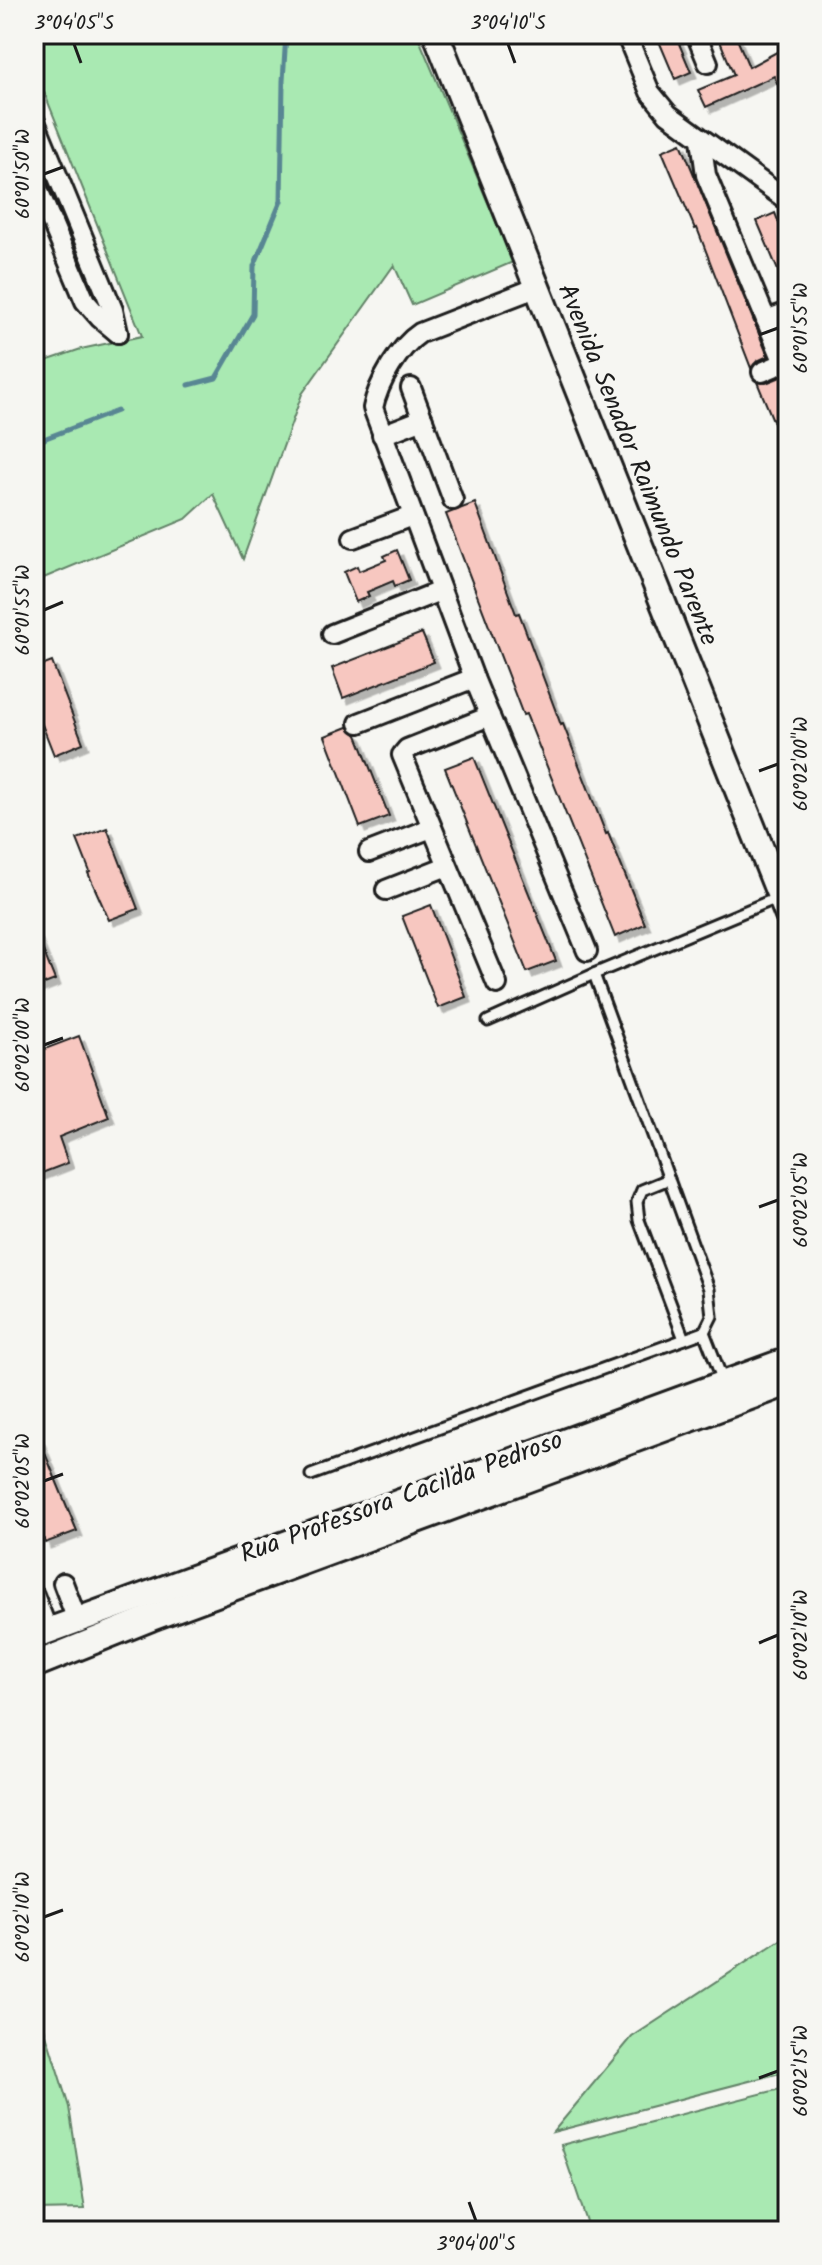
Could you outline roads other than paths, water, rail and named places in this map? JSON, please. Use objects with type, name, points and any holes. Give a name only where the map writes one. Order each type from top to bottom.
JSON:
[{"type":"street","name":"Avenida Senador Raimundo Parente","points":[[436,34],[784,906]]},
{"type":"street","points":[[626,34],[650,92],[668,114],[788,201]]},
{"type":"street","points":[[696,34],[708,63]]},
{"type":"street","points":[[34,119],[113,310],[118,333],[85,301],[34,180]]},
{"type":"street","points":[[701,139],[706,175],[786,362],[762,372]]},
{"type":"street","points":[[538,287],[420,333],[407,342],[374,399],[374,415],[474,678],[587,951]]},
{"type":"street","points":[[766,320],[788,312]]},
{"type":"street","points":[[411,388],[453,500]]},
{"type":"street","points":[[382,435],[423,419]]},
{"type":"street","points":[[353,538],[412,516]]},
{"type":"street","points":[[332,634],[440,591]]},
{"type":"street","points":[[359,723],[474,678]]},
{"type":"street","points":[[490,716],[403,753],[497,984]]},
{"type":"street","points":[[369,852],[431,828]]},
{"type":"street","points":[[386,890],[447,866]]},
{"type":"street","name":"Rua Professora Cacilda Pedroso","points":[[41,1633],[788,1360]]},
{"type":"street","name":"Rua Professora Cacilda Pedroso","points":[[34,1665],[151,1618],[788,1383]]},
{"type":"street","points":[[63,1583],[77,1620]]},
{"type":"street","points":[[34,1595],[41,1633]]},
{"type":"lane","points":[[488,1021],[594,974],[784,906]]},
{"type":"lane","points":[[311,1475],[704,1332],[712,1316],[709,1289],[594,974]]},
{"type":"lane","points":[[669,1179],[642,1190],[637,1202],[639,1220],[684,1339]]},
{"type":"lane","points":[[704,1332],[724,1385]]},
{"type":"waterway","points":[[189,385],[216,378],[253,314],[254,266],[281,201],[286,34]]},
{"type":"waterway","points":[[34,446],[46,438],[117,411]]}]
